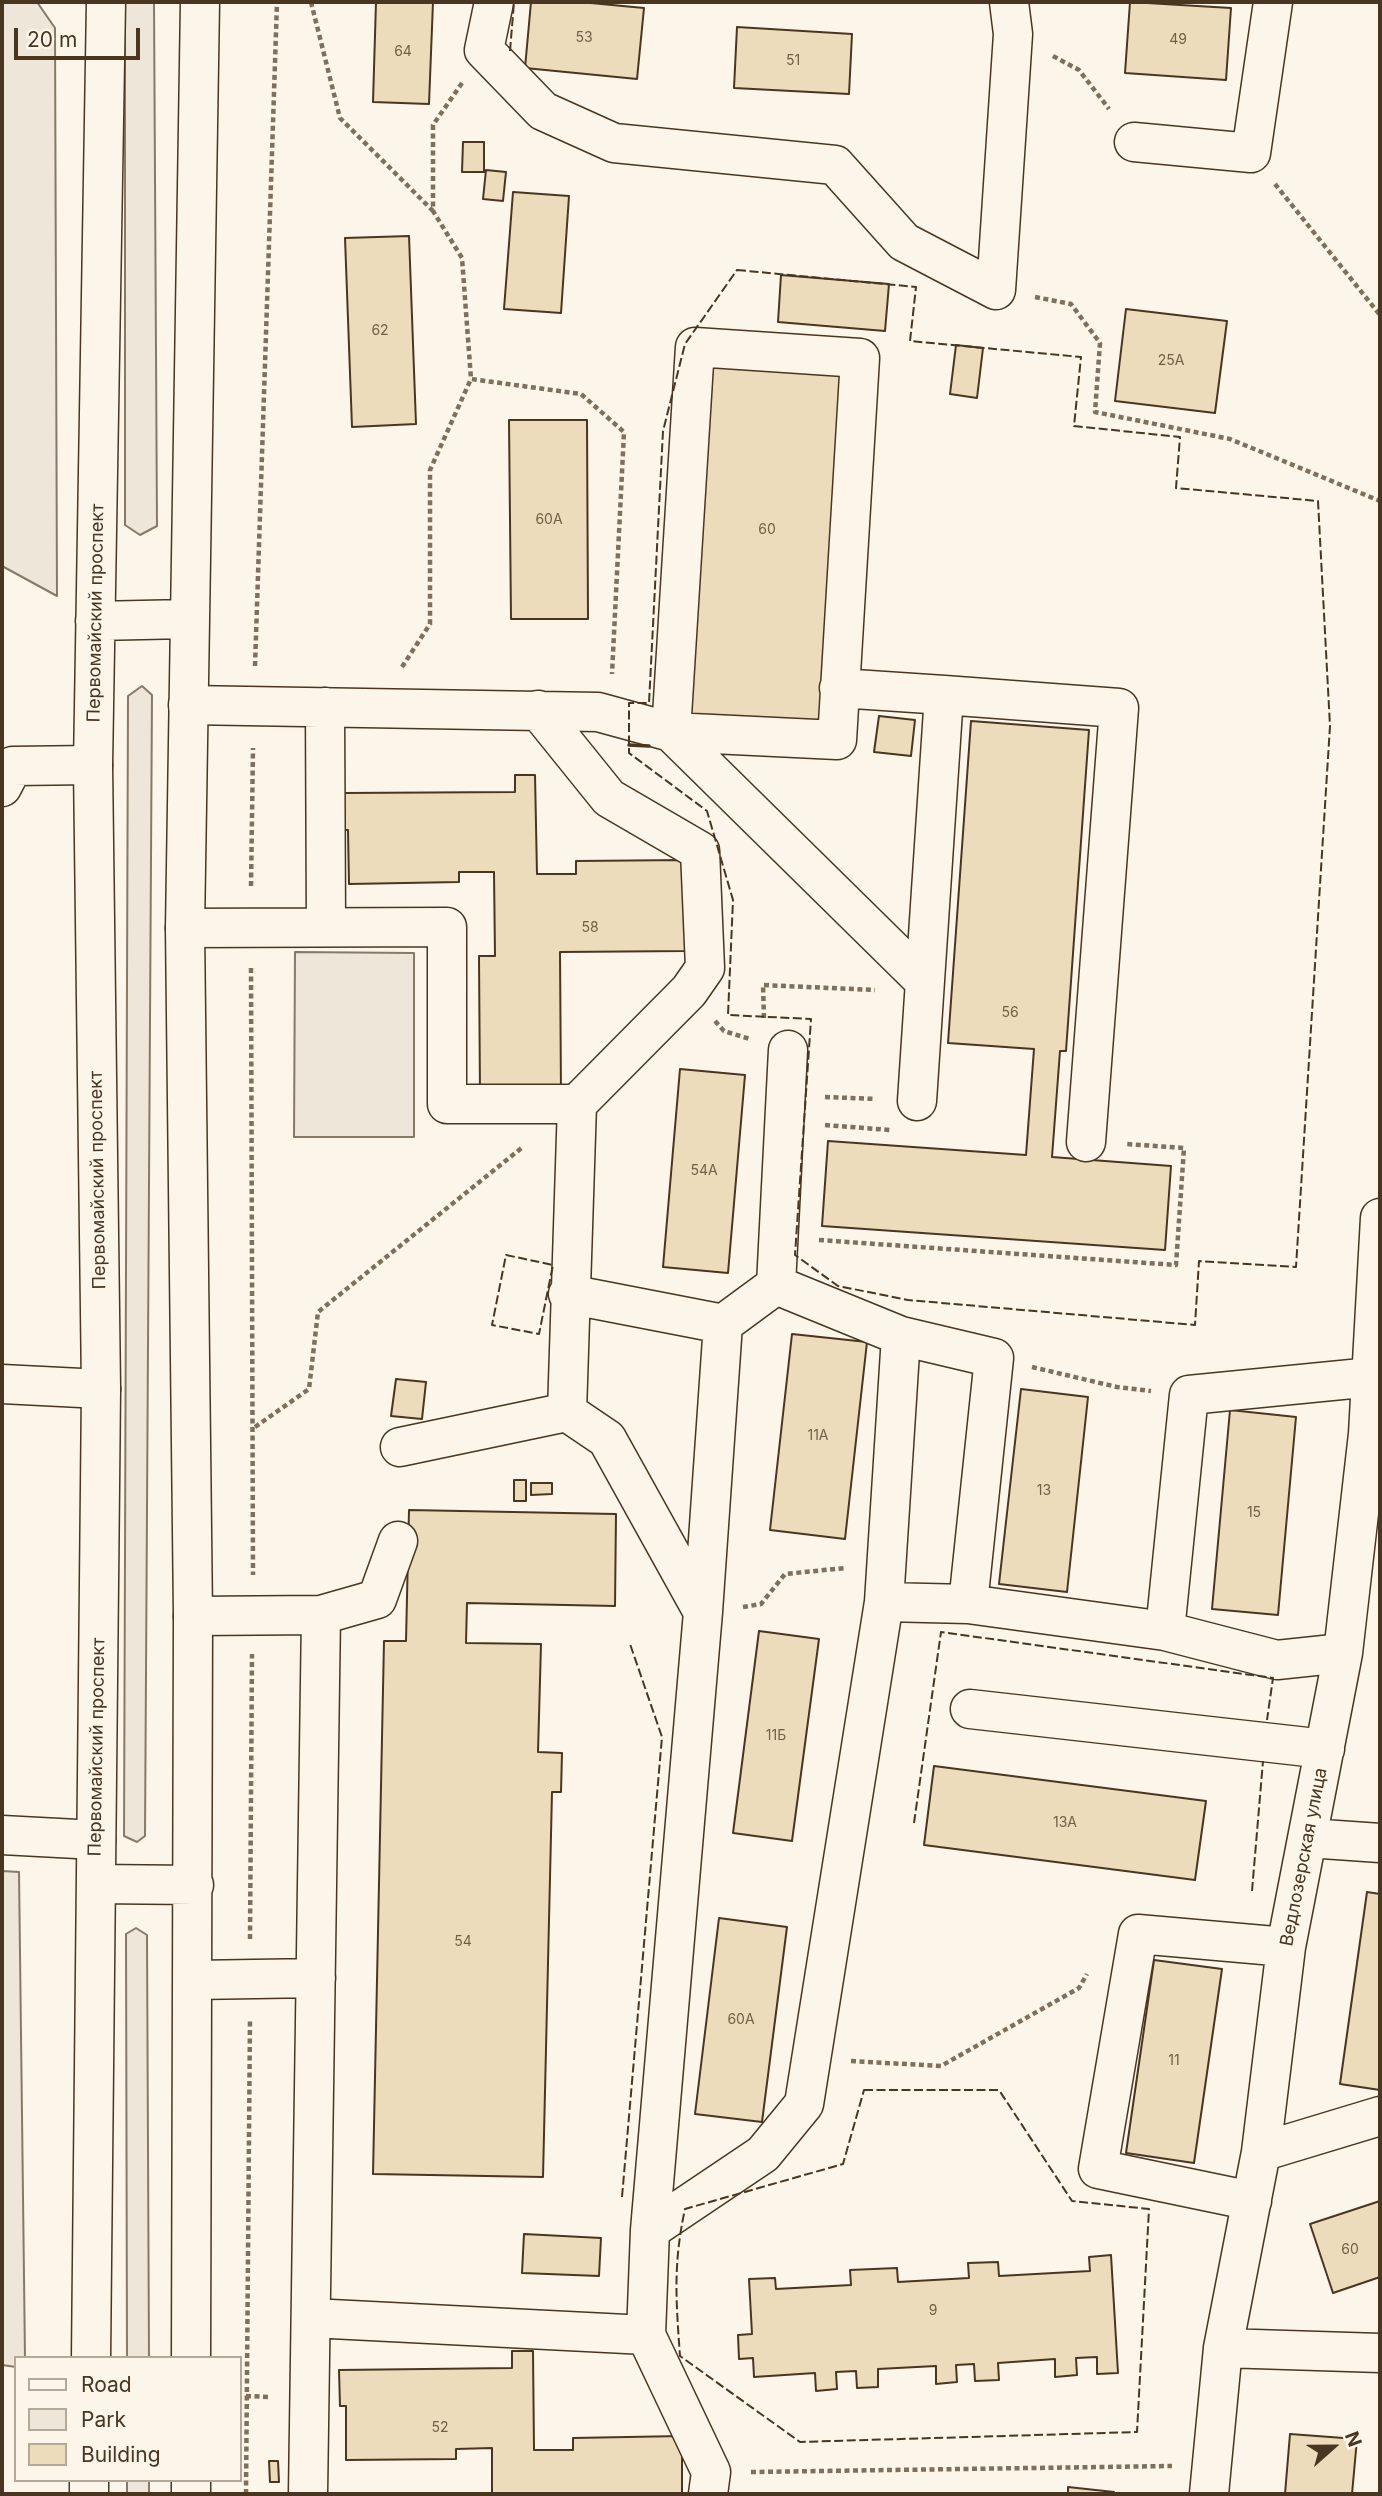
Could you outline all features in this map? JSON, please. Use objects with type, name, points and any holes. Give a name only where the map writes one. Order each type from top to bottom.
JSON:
[{"type":"main road","name":"Первомайский проспект","points":[[90,2356],[101,1389],[93,765],[106,2]]},
{"type":"main road","points":[[191,2356],[193,1616],[185,928],[200,2]]},
{"type":"main road","points":[[494,2],[484,50],[542,111],[614,143],[835,165],[904,242],[996,290],[1011,18]]},
{"type":"main road","points":[[1134,142],[1251,153],[1273,2]]},
{"type":"main road","points":[[188,705],[598,712],[671,732],[837,740],[860,358],[695,347],[671,732],[925,982]]},
{"type":"main road","points":[[95,621],[188,619]]},
{"type":"main road","points":[[839,688],[1119,708],[1086,1142]]},
{"type":"main road","points":[[916,1101],[944,695]]},
{"type":"main road","points":[[325,707],[326,927]]},
{"type":"main road","points":[[538,710],[610,798],[700,851],[705,968],[689,991],[577,1104],[568,1294],[567,1412]]},
{"type":"main road","points":[[2,787],[13,766],[93,765]]},
{"type":"main road","points":[[185,928],[447,927],[447,1104],[577,1104]]},
{"type":"main road","points":[[776,1285],[788,1050]]},
{"type":"main road","name":"Ведлозерская улица","points":[[1210,2480],[1223,2348],[1261,2152],[1286,1947],[1343,1653],[1374,1437],[1372,1377],[1380,1218]]},
{"type":"main road","points":[[568,1294],[723,1324],[776,1285]]},
{"type":"main road","points":[[776,1285],[901,1336],[994,1358],[968,1604]]},
{"type":"main road","points":[[710,2483],[646,2335],[650,2230],[704,1612],[723,1324]]},
{"type":"main road","points":[[650,2230],[764,2154],[804,2104],[884,1602],[901,1336]]},
{"type":"main road","points":[[1165,1630],[1189,1395],[1372,1377]]},
{"type":"main road","points":[[2,1384],[101,1389]]},
{"type":"main road","points":[[400,1447],[567,1412],[607,1439],[704,1612]]},
{"type":"main road","points":[[193,1616],[321,1615],[377,1599],[398,1541]]},
{"type":"main road","points":[[884,1602],[968,1604],[1165,1630],[1277,1660],[1343,1653]]},
{"type":"main road","points":[[308,2494],[321,1615]]},
{"type":"main road","points":[[970,1709],[1325,1749]]},
{"type":"main road","points":[[2,1835],[96,1840]]},
{"type":"main road","points":[[1308,1838],[1380,1843]]},
{"type":"main road","points":[[96,1884],[194,1885]]},
{"type":"main road","points":[[1252,2201],[1098,2169],[1138,1934],[1286,1947]]},
{"type":"main road","points":[[194,1980],[316,1978]]},
{"type":"main road","points":[[1261,2152],[1380,2116]]},
{"type":"main road","points":[[311,2318],[646,2335]]},
{"type":"main road","points":[[1223,2348],[1380,2353]]},
{"type":"path","points":[[246,2494],[255,1427],[250,927],[254,706],[277,2]]},
{"type":"path","points":[[311,2],[340,118],[433,211],[463,258],[471,379],[430,470],[430,624],[375,708]]},
{"type":"path","points":[[1011,18],[1079,70],[1134,142]]},
{"type":"path","points":[[433,211],[433,125],[484,50]]},
{"type":"path","points":[[1251,153],[1380,315]]},
{"type":"path","points":[[996,290],[1070,304],[1100,343],[1095,412],[1230,439],[1380,501]]},
{"type":"path","points":[[471,379],[580,394],[624,432],[615,668],[610,680]]},
{"type":"path","points":[[763,1017],[763,985],[871,991]]},
{"type":"path","points":[[689,991],[724,1031],[788,1050]]},
{"type":"path","points":[[819,1097],[866,1099]]},
{"type":"path","points":[[818,1125],[914,1132],[916,1101]]},
{"type":"path","points":[[255,1427],[309,1389],[318,1312],[577,1104]]},
{"type":"path","points":[[810,1240],[1176,1265],[1184,1148],[1086,1142]]},
{"type":"path","points":[[994,1358],[1117,1387],[1189,1395]]},
{"type":"path","points":[[704,1612],[761,1604],[785,1574],[850,1568],[884,1602]]},
{"type":"path","points":[[812,2059],[941,2066],[1079,1988],[1091,1967]]},
{"type":"path","points":[[710,2483],[1210,2480]]},
{"type":"green space","points":[[2,2],[37,2],[55,28],[57,596],[2,566]]},
{"type":"green space","points":[[125,2],[154,2],[157,526],[140,535],[125,525]]},
{"type":"green space","points":[[142,686],[152,695],[145,1836],[137,1842],[124,1836],[128,696]]},
{"type":"green space","points":[[295,952],[414,953],[414,1137],[294,1137]]},
{"type":"green space","points":[[2,1871],[19,1872],[25,2356],[14,2356],[14,2367],[2,2365]]},
{"type":"green space","points":[[136,1928],[147,1935],[149,2356],[127,2356],[126,1934]]},
{"type":"green space","points":[[127,2482],[149,2482],[149,2494],[127,2494]]},
{"type":"building","points":[[376,2],[433,2],[429,104],[373,102]]},
{"type":"building","points":[[531,2],[580,2],[644,8],[637,79],[525,68]]},
{"type":"building","points":[[1130,2],[1231,8],[1226,80],[1125,73]]},
{"type":"building","points":[[737,27],[852,34],[849,94],[734,88]]},
{"type":"building","points":[[463,142],[484,142],[484,172],[462,172]]},
{"type":"building","points":[[486,170],[506,172],[503,201],[483,199]]},
{"type":"building","points":[[513,192],[569,196],[561,313],[504,309]]},
{"type":"building","points":[[409,236],[416,424],[352,427],[345,238]]},
{"type":"building","points":[[781,275],[889,284],[885,331],[778,322]]},
{"type":"building","points":[[1126,309],[1227,321],[1215,413],[1115,401]]},
{"type":"building","points":[[956,345],[983,348],[977,398],[950,394]]},
{"type":"building","points":[[713,362],[843,370],[820,727],[690,719]]},
{"type":"building","points":[[509,420],[587,420],[588,619],[511,619]]},
{"type":"building","points":[[879,716],[915,720],[911,756],[874,752]]},
{"type":"building","points":[[971,721],[1089,730],[1066,1051],[1060,1051],[1052,1157],[1171,1166],[1165,1250],[822,1226],[828,1141],[1026,1155],[1034,1049],[948,1043]]},
{"type":"building","points":[[515,775],[535,775],[537,874],[576,874],[576,861],[685,860],[686,951],[560,952],[561,1094],[480,1095],[479,956],[495,956],[494,872],[459,872],[459,882],[349,884],[348,830],[342,830],[343,793],[515,792]]},
{"type":"building","points":[[680,1069],[745,1075],[728,1273],[663,1267]]},
{"type":"building","points":[[792,1334],[867,1342],[845,1539],[770,1530]]},
{"type":"building","points":[[396,1379],[426,1382],[422,1419],[391,1416]]},
{"type":"building","points":[[1021,1389],[1088,1397],[1067,1592],[999,1584]]},
{"type":"building","points":[[1230,1410],[1296,1417],[1278,1615],[1212,1609]]},
{"type":"building","points":[[514,1480],[526,1480],[526,1501],[514,1501]]},
{"type":"building","points":[[531,1483],[552,1483],[552,1494],[531,1495]]},
{"type":"building","points":[[409,1510],[616,1514],[615,1606],[467,1603],[466,1643],[541,1644],[538,1752],[562,1753],[561,1792],[552,1792],[543,2177],[373,2174],[384,1641],[406,1641]]},
{"type":"building","points":[[759,1631],[819,1639],[792,1841],[733,1833]]},
{"type":"building","points":[[934,1766],[1206,1801],[1195,1880],[924,1845]]},
{"type":"building","points":[[1367,1892],[1380,1894],[1380,2090],[1340,2084]]},
{"type":"building","points":[[719,1918],[787,1927],[762,2122],[695,2114]]},
{"type":"building","points":[[1154,1960],[1222,1969],[1194,2163],[1126,2153]]},
{"type":"building","points":[[1380,2201],[1380,2277],[1333,2293],[1310,2224]]},
{"type":"building","points":[[524,2234],[601,2238],[599,2276],[522,2273]]},
{"type":"building","points":[[1111,2255],[1118,2373],[1097,2374],[1097,2357],[1076,2358],[1077,2375],[1055,2377],[1055,2359],[998,2363],[999,2380],[975,2381],[974,2364],[956,2365],[957,2382],[936,2384],[936,2366],[878,2369],[878,2387],[857,2388],[856,2371],[836,2372],[837,2389],[816,2391],[815,2373],[754,2377],[753,2358],[739,2359],[738,2335],[752,2334],[749,2279],[775,2278],[776,2289],[851,2285],[850,2270],[897,2268],[898,2282],[969,2278],[968,2263],[998,2262],[999,2276],[1090,2271],[1089,2257]]},
{"type":"building","points":[[512,2351],[533,2351],[534,2450],[573,2450],[573,2438],[682,2436],[682,2494],[492,2494],[492,2448],[456,2449],[456,2459],[346,2460],[346,2406],[340,2406],[339,2370],[512,2368]]},
{"type":"building","points":[[1290,2434],[1357,2439],[1352,2494],[1285,2494]]},
{"type":"building","points":[[269,2461],[278,2461],[279,2482],[270,2482]]},
{"type":"building","points":[[1068,2487],[1114,2492],[1114,2494],[1068,2494]]},
{"type":"fence","points":[[510,51],[514,2]]},
{"type":"fence","points":[[737,270],[916,287],[910,341],[1081,357],[1074,426],[1180,437],[1176,488],[1318,501],[1330,726],[1296,1267],[1199,1261],[1195,1325],[908,1300],[838,1286],[795,1255],[811,1019],[728,1015],[733,900],[707,811],[629,753],[629,703],[649,703],[663,431],[685,344],[737,270]]},
{"type":"fence","points":[[506,1255],[553,1265],[539,1334],[492,1325],[506,1255]]},
{"type":"fence","points":[[914,1823],[941,1632],[1273,1678],[1267,1720]]},
{"type":"fence","points":[[622,2197],[662,1737],[630,1644]]},
{"type":"fence","points":[[1252,1891],[1263,1761]]},
{"type":"fence","points":[[864,2090],[999,2090],[1072,2201],[1149,2209],[1137,2432],[800,2442],[680,2356],[677,2282],[685,2209],[843,2164],[864,2090]]},
{"type":"wall","points":[[629,745],[649,746]]}]
